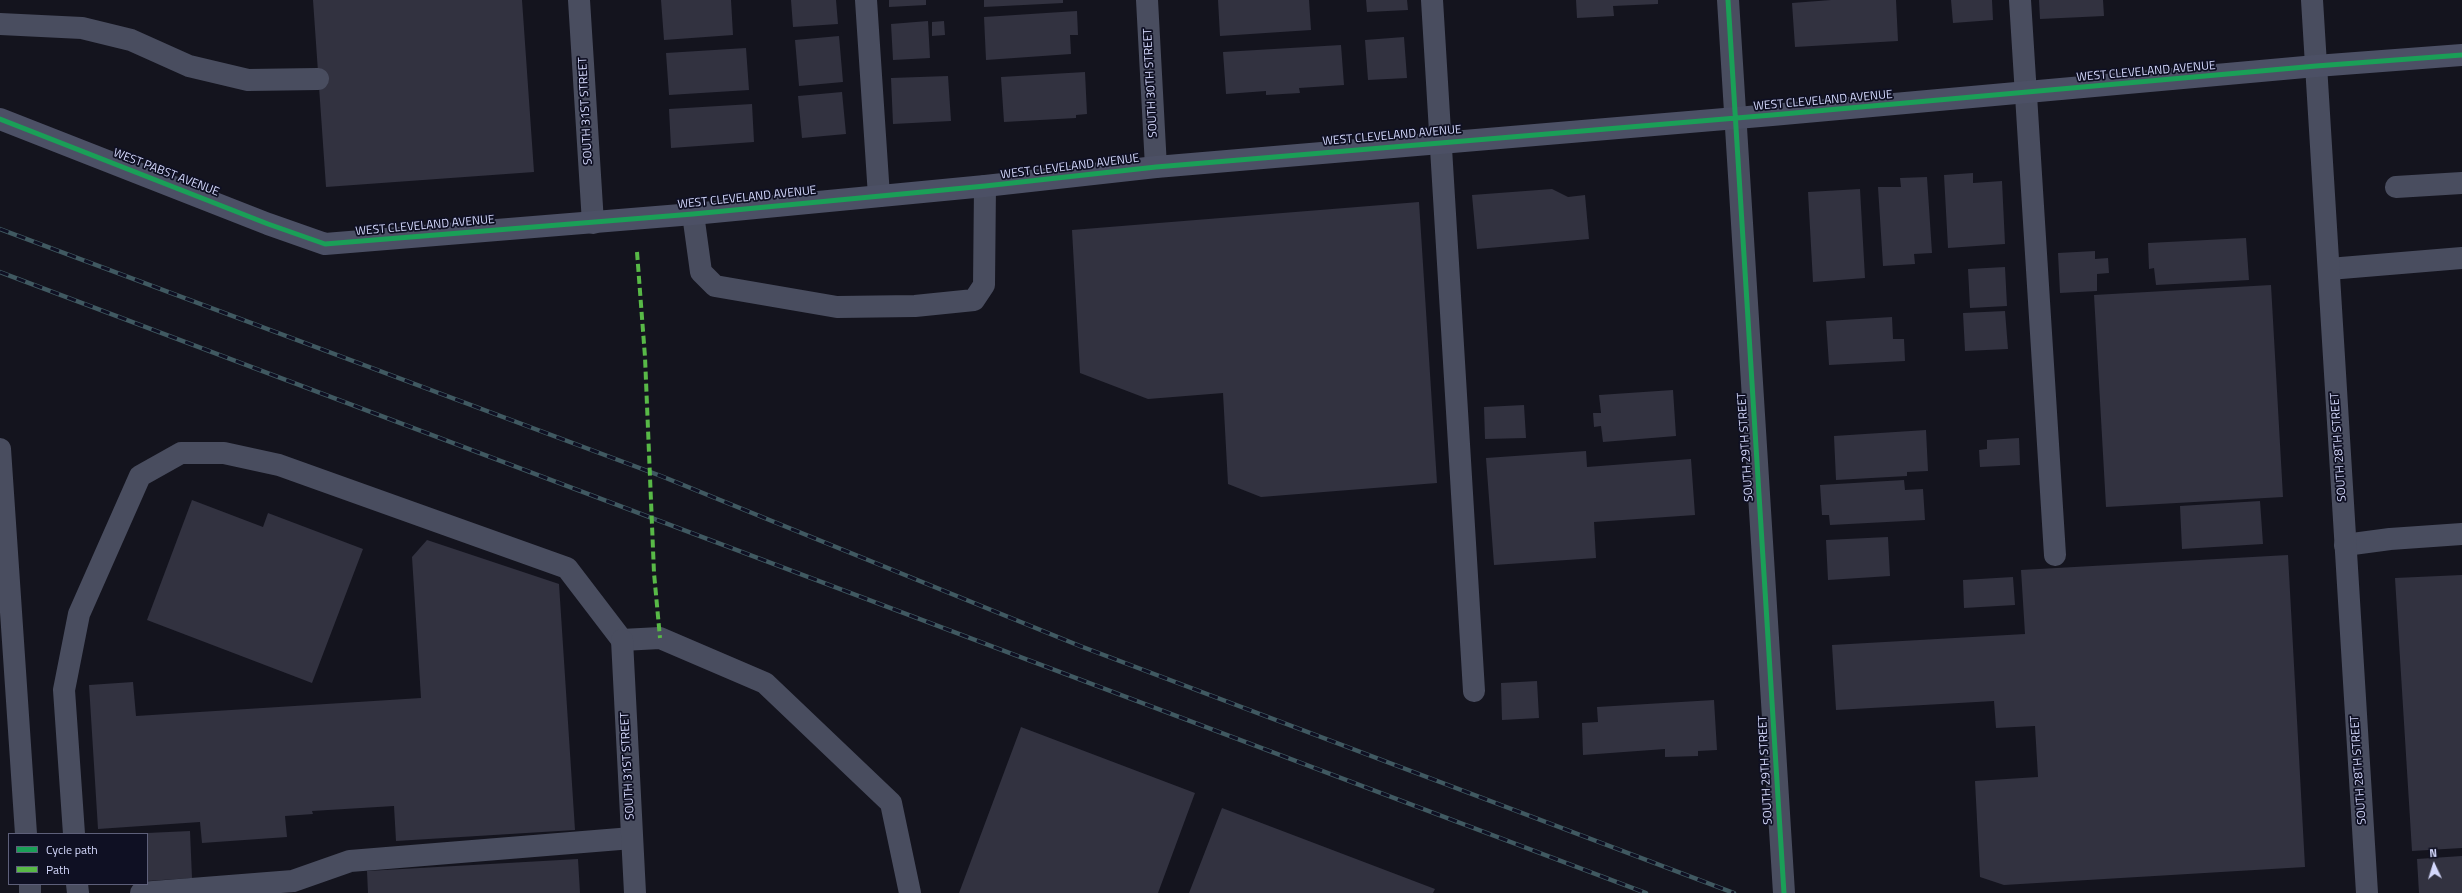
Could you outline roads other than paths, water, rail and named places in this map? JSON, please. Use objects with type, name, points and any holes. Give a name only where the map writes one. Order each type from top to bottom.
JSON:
[{"type":"street","name":"SOUTH 31ST STREET","points":[[579,0],[593,223]]},
{"type":"street","points":[[866,0],[878,196]]},
{"type":"street","name":"SOUTH 30TH STREET","points":[[1147,0],[1156,167]]},
{"type":"street","points":[[1432,0],[1474,691]]},
{"type":"street","name":"SOUTH 29TH STREET","points":[[1728,0],[1784,893]]},
{"type":"street","points":[[2020,0],[2054,555]]},
{"type":"street","name":"SOUTH 28TH STREET","points":[[2312,0],[2367,893]]},
{"type":"street","points":[[0,24],[67,27],[110,35],[130,40],[190,66],[248,80],[318,79]]},
{"type":"street","name":"WEST CLEVELAND AVENUE","points":[[325,244],[693,214],[984,186],[1156,167],[2026,93],[2316,66],[2462,55]]},
{"type":"street","name":"WEST PABST AVENUE","points":[[0,119],[268,224],[325,244]]},
{"type":"street","points":[[2396,187],[2462,183]]},
{"type":"street","points":[[693,214],[701,272],[715,286],[845,307],[915,306],[974,300],[984,285],[984,186]]},
{"type":"street","points":[[2328,269],[2462,258]]},
{"type":"street","points":[[0,449],[26,833]]},
{"type":"street","points":[[74,833],[64,690],[79,614],[140,476],[181,453],[224,453],[279,465],[567,568],[622,640],[660,638],[765,682],[891,803],[910,893]]},
{"type":"street","points":[[2346,545],[2390,539],[2462,534]]},
{"type":"street","name":"SOUTH 31ST STREET","points":[[622,640],[635,893]]},
{"type":"street","points":[[141,893],[293,881],[350,861],[632,838]]},
{"type":"railway","points":[[0,229],[661,476],[1080,646],[1734,893]]},
{"type":"railway","points":[[0,272],[1646,893]]}]
